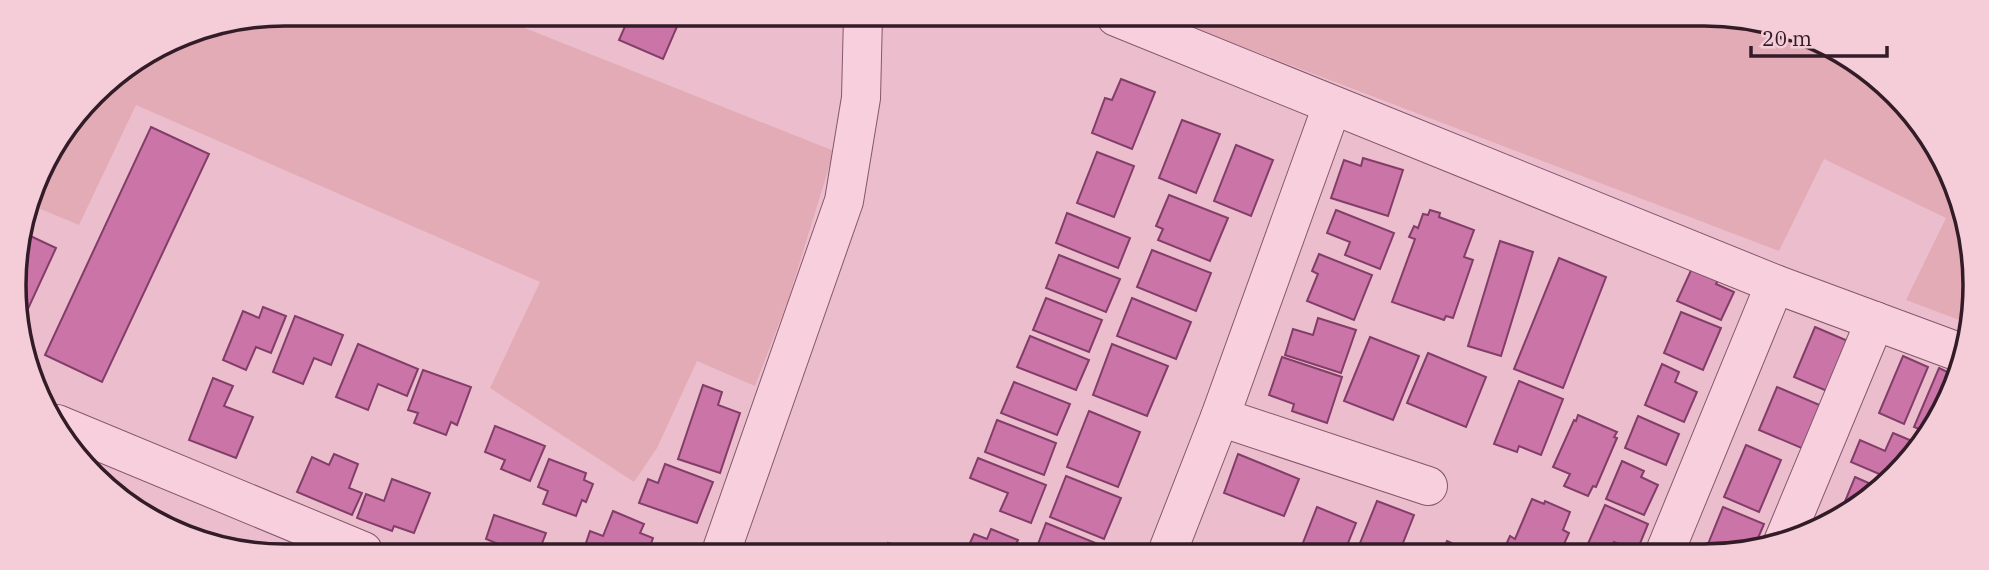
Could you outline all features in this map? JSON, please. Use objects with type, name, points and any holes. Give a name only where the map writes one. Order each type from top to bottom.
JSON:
[{"type":"street","points":[[724,544],[844,201],[861,98],[863,26]]},
{"type":"street","points":[[1138,26],[1775,284],[1954,350]]},
{"type":"street","points":[[1171,544],[1220,417],[1332,106]]},
{"type":"street","points":[[1668,544],[1775,284]]},
{"type":"street","points":[[1788,530],[1875,321]]},
{"type":"street","points":[[1220,417],[1428,486]]},
{"type":"street","points":[[70,430],[346,544]]},
{"type":"shaded area","points":[[520,26],[834,151],[789,297],[755,386],[697,361],[657,448],[634,482],[490,388],[540,282],[136,105],[79,225],[38,208],[61,156],[90,114],[114,90],[156,61],[202,40],[251,28]]},
{"type":"shaded area","points":[[1704,26],[1754,31],[1803,46],[1848,70],[1875,90],[1899,114],[1928,156],[1943,186],[1958,235],[1963,285],[1961,321],[1906,300],[1946,218],[1824,159],[1779,251],[1193,28]]},
{"type":"building","points":[[625,26],[677,26],[663,59],[619,40]]},
{"type":"building","points":[[1121,79],[1155,92],[1132,149],[1092,133],[1105,98],[1112,100]]},
{"type":"building","points":[[1182,120],[1220,134],[1196,193],[1159,178]]},
{"type":"building","points":[[151,127],[209,154],[102,382],[45,355]]},
{"type":"building","points":[[1236,145],[1273,160],[1251,216],[1214,201]]},
{"type":"building","points":[[1097,152],[1134,166],[1114,217],[1077,203]]},
{"type":"building","points":[[1363,158],[1403,170],[1388,216],[1331,198],[1344,160],[1361,166]]},
{"type":"building","points":[[1169,195],[1228,218],[1210,261],[1158,240],[1163,229],[1156,226]]},
{"type":"building","points":[[1336,210],[1394,233],[1380,269],[1345,255],[1350,242],[1327,233]]},
{"type":"building","points":[[1430,210],[1440,213],[1439,217],[1474,230],[1464,257],[1473,260],[1453,318],[1446,316],[1444,320],[1392,302],[1415,239],[1409,237],[1414,226],[1418,228],[1423,214],[1428,215]]},
{"type":"building","points":[[1067,213],[1130,238],[1118,268],[1056,243]]},
{"type":"building","points":[[31,236],[56,248],[27,310],[26,285]]},
{"type":"building","points":[[1500,241],[1533,252],[1501,356],[1468,346]]},
{"type":"building","points":[[1152,250],[1211,273],[1196,311],[1137,287]]},
{"type":"building","points":[[1319,254],[1372,275],[1354,320],[1307,301],[1318,274],[1312,271]]},
{"type":"building","points":[[1059,255],[1120,279],[1106,312],[1046,288]]},
{"type":"building","points":[[1559,258],[1606,277],[1563,388],[1514,369]]},
{"type":"building","points":[[1693,266],[1719,278],[1716,284],[1734,292],[1721,320],[1677,301]]},
{"type":"building","points":[[1046,298],[1102,320],[1089,352],[1033,330]]},
{"type":"building","points":[[1132,298],[1191,322],[1176,359],[1117,336]]},
{"type":"building","points":[[263,307],[286,316],[271,353],[256,347],[246,370],[223,360],[243,311],[259,318]]},
{"type":"building","points":[[1681,312],[1721,328],[1703,370],[1664,353]]},
{"type":"building","points":[[295,316],[343,335],[331,365],[314,358],[303,384],[273,372]]},
{"type":"building","points":[[1318,318],[1356,330],[1341,373],[1285,355],[1293,329],[1313,335]]},
{"type":"building","points":[[1815,327],[1855,344],[1834,394],[1794,377]]},
{"type":"building","points":[[1030,336],[1089,360],[1076,390],[1017,367]]},
{"type":"building","points":[[1370,337],[1419,356],[1393,420],[1344,401]]},
{"type":"building","points":[[358,344],[418,369],[407,396],[378,384],[368,410],[336,397]]},
{"type":"building","points":[[1112,344],[1168,366],[1147,416],[1093,395]]},
{"type":"building","points":[[1428,353],[1486,377],[1466,427],[1407,403]]},
{"type":"building","points":[[1903,356],[1928,367],[1904,424],[1879,413]]},
{"type":"building","points":[[1282,357],[1342,377],[1327,423],[1292,411],[1294,404],[1269,395]]},
{"type":"building","points":[[1662,364],[1679,372],[1675,382],[1697,392],[1684,422],[1645,405]]},
{"type":"building","points":[[1939,368],[1948,372],[1919,429],[1914,427]]},
{"type":"building","points":[[423,370],[471,387],[457,425],[451,422],[446,435],[414,423],[418,413],[408,410]]},
{"type":"building","points":[[213,378],[233,386],[224,406],[253,417],[236,458],[189,440]]},
{"type":"building","points":[[1519,381],[1563,399],[1541,455],[1519,446],[1517,452],[1494,444]]},
{"type":"building","points":[[1014,382],[1070,404],[1057,435],[1001,413]]},
{"type":"building","points":[[703,385],[722,392],[718,405],[740,413],[720,473],[678,459]]},
{"type":"building","points":[[1777,387],[1829,409],[1811,452],[1759,430]]},
{"type":"building","points":[[1089,411],[1140,432],[1118,487],[1067,467]]},
{"type":"building","points":[[1578,415],[1617,432],[1614,437],[1617,438],[1596,487],[1593,486],[1588,496],[1564,486],[1570,474],[1553,467]]},
{"type":"building","points":[[1638,416],[1679,434],[1666,465],[1625,448]]},
{"type":"building","points":[[997,420],[1056,443],[1044,475],[985,452]]},
{"type":"building","points":[[495,426],[545,446],[530,481],[501,469],[505,460],[485,452]]},
{"type":"building","points":[[1893,433],[1911,441],[1880,475],[1851,462],[1860,440],[1885,451]]},
{"type":"building","points":[[1746,445],[1781,460],[1759,512],[1724,497]]},
{"type":"building","points":[[334,454],[358,464],[349,488],[362,493],[352,515],[297,492],[312,457],[329,465]]},
{"type":"building","points":[[1238,454],[1299,479],[1284,516],[1224,493]]},
{"type":"building","points":[[978,458],[1046,485],[1031,523],[1000,511],[1008,493],[970,478]]},
{"type":"building","points":[[549,459],[586,473],[584,480],[593,484],[586,502],[582,500],[576,516],[543,504],[548,491],[538,487]]},
{"type":"building","points":[[1622,461],[1644,471],[1641,477],[1658,485],[1644,515],[1606,499]]},
{"type":"building","points":[[665,464],[713,482],[697,523],[639,503],[648,479],[658,483]]},
{"type":"building","points":[[1066,476],[1121,498],[1104,539],[1050,517]]},
{"type":"building","points":[[1855,477],[1870,484],[1862,490],[1845,502]]},
{"type":"building","points":[[392,479],[430,493],[414,533],[394,526],[392,531],[357,518],[366,494],[384,501]]},
{"type":"building","points":[[1532,499],[1544,504],[1545,501],[1570,512],[1563,530],[1569,533],[1564,544],[1506,544],[1510,536],[1515,539]]},
{"type":"building","points":[[1377,501],[1414,515],[1403,544],[1360,544]]},
{"type":"building","points":[[1605,505],[1648,524],[1640,544],[1588,544]]},
{"type":"building","points":[[1317,507],[1356,523],[1348,544],[1303,544]]},
{"type":"building","points":[[1723,507],[1764,524],[1758,538],[1708,544]]},
{"type":"building","points":[[613,511],[644,524],[640,533],[653,538],[651,544],[586,544],[590,531],[603,536]]},
{"type":"building","points":[[494,515],[546,533],[542,544],[496,544],[486,539]]},
{"type":"building","points":[[1046,523],[1098,544],[1038,544]]},
{"type":"building","points":[[991,529],[1018,540],[1016,544],[970,544],[974,534],[987,539]]}]
